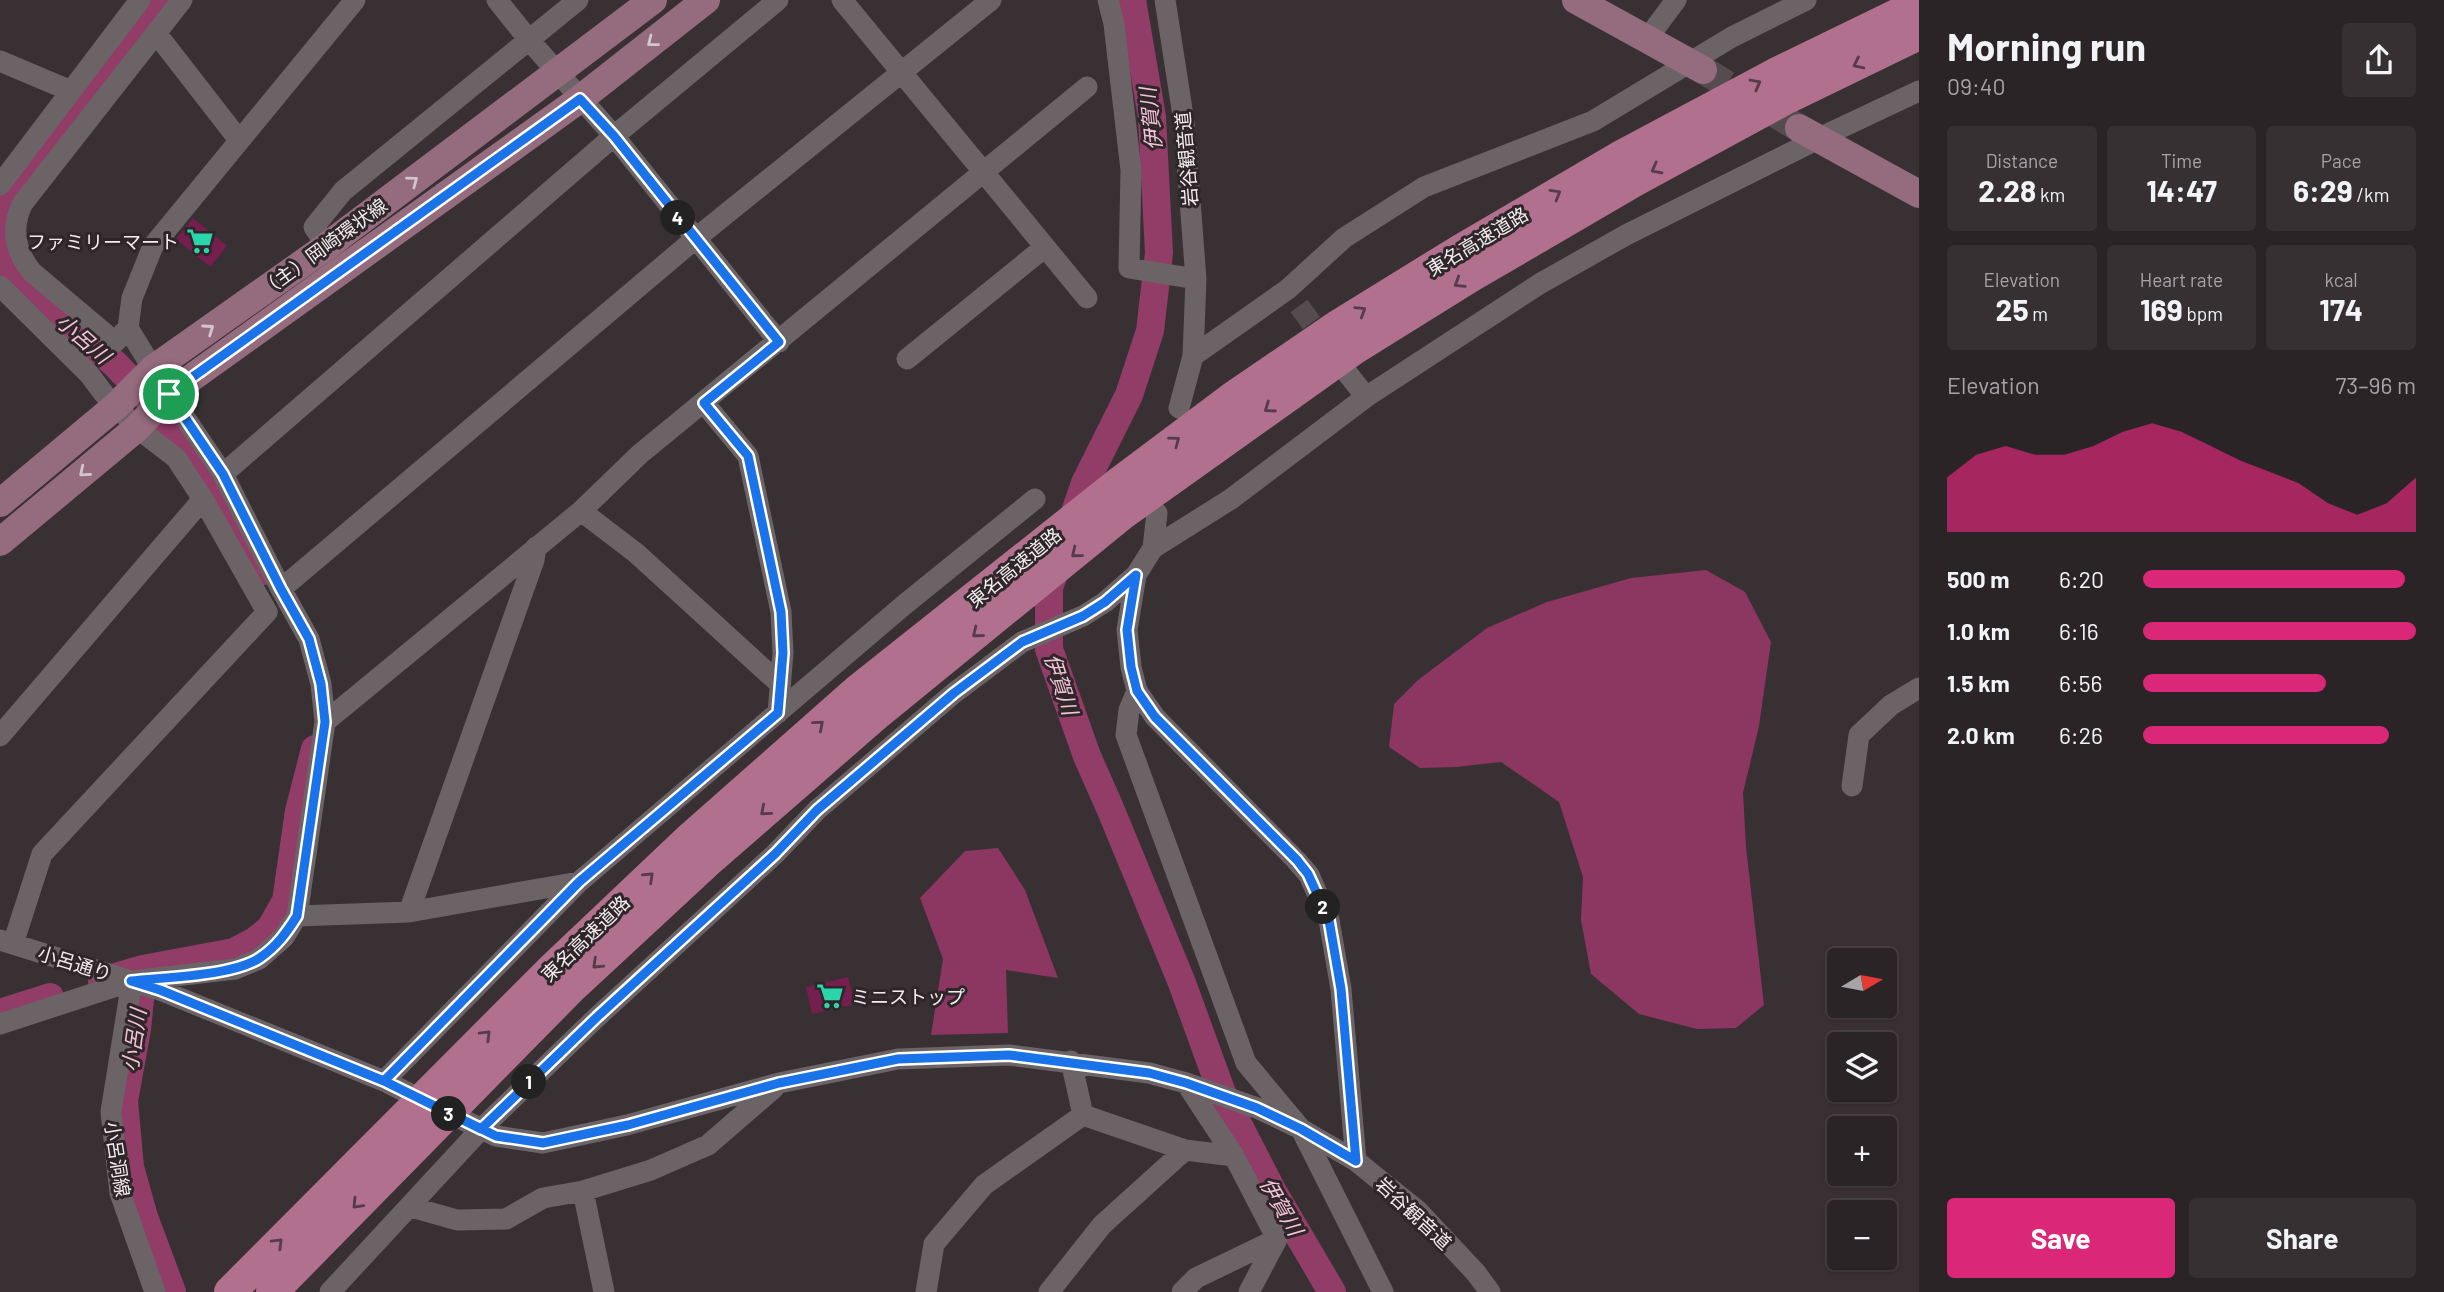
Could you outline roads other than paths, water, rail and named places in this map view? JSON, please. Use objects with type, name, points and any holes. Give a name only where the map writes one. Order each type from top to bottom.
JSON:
[{"type":"highway","name":"東名高速道路","points":[[230,1292],[393,1148],[449,1091],[553,968],[697,832],[858,690],[1120,482],[1232,398],[1339,325],[1459,250],[1623,155],[1716,105],[1919,4]]},
{"type":"highway","name":"東名高速道路","points":[[449,1091],[571,988],[706,862],[878,713],[1121,516],[1343,356],[1473,275],[1647,173],[1787,99],[1919,34]]},
{"type":"highway","name":"東名高速道路","points":[[272,1292],[393,1148]]},
{"type":"main road","name":"（主）岡崎環状線","points":[[0,503],[116,406],[153,369],[327,246],[653,0]]},
{"type":"main road","name":"（主）岡崎環状線","points":[[0,542],[137,428],[169,394],[580,99],[706,0]]},
{"type":"main road","points":[[1576,0],[1697,66]]},
{"type":"main road","points":[[1809,134],[1919,194]]},
{"type":"street","points":[[0,185],[140,0]]},
{"type":"street","points":[[182,0],[23,203],[17,215],[14,233],[23,261],[32,272],[115,342],[128,328],[132,298],[153,246],[355,0]]},
{"type":"street","points":[[497,0],[614,136],[779,342]]},
{"type":"street","points":[[327,246],[314,228],[343,191],[578,0]]},
{"type":"street","points":[[223,474],[614,136],[778,0]]},
{"type":"street","points":[[842,0],[1087,298]]},
{"type":"street","points":[[281,589],[695,239],[990,0]]},
{"type":"street","points":[[1108,0],[1114,24],[1131,170],[1129,268],[1185,278]]},
{"type":"street","name":"岩谷観音道","points":[[1165,0],[1184,122],[1185,278],[1192,318],[1193,356],[1179,408]]},
{"type":"street","points":[[1647,39],[1676,0]]},
{"type":"street","points":[[1193,356],[1294,298],[1344,238],[1424,187],[1593,121],[1697,66],[1732,37],[1806,0]]},
{"type":"street","points":[[156,33],[239,140]]},
{"type":"street","points":[[0,61],[71,91]]},
{"type":"street","points":[[325,722],[581,511],[640,454],[1087,87]]},
{"type":"street","points":[[330,1292],[481,1129],[597,1017],[775,854],[817,810],[954,693],[1022,642],[1083,616],[1105,602],[1136,575],[1153,548],[1231,499],[1366,397],[1541,283],[1809,134],[1919,91]]},
{"type":"street","points":[[907,359],[1045,247]]},
{"type":"street","points":[[0,286],[89,374],[137,428],[176,458],[203,499],[267,612],[42,854],[6,942]]},
{"type":"street","points":[[128,328],[153,369]]},
{"type":"street","points":[[1348,374],[1366,397]]},
{"type":"street","points":[[0,1024],[131,981],[234,969],[259,959],[284,937],[297,916],[325,722],[321,684],[309,639],[223,474],[169,394]]},
{"type":"street","points":[[704,403],[748,456],[781,612],[783,653],[778,713]]},
{"type":"street","points":[[0,736],[203,499]]},
{"type":"street","points":[[384,1081],[579,882],[904,605],[1035,499]]},
{"type":"street","points":[[581,511],[636,553],[780,684]]},
{"type":"street","points":[[1153,548],[1157,513]]},
{"type":"street","points":[[409,912],[534,560],[536,547]]},
{"type":"street","points":[[1136,575],[1127,630],[1137,691],[1155,717],[1297,860],[1308,874],[1329,920],[1341,989],[1356,1161]]},
{"type":"street","points":[[1852,786],[1859,735],[1891,705],[1919,688]]},
{"type":"street","points":[[1137,691],[1129,710],[1126,735],[1246,1063],[1301,1129],[1383,1292]]},
{"type":"street","points":[[297,916],[409,912],[579,882]]},
{"type":"street","name":"小呂通り","points":[[6,942],[160,990],[384,1081],[496,1136],[543,1143],[628,1125],[779,1083]]},
{"type":"street","name":"小呂洞線","points":[[131,981],[111,1112],[121,1194],[155,1292]]},
{"type":"street","name":"岩谷観音道","points":[[779,1083],[898,1059],[1009,1055],[1149,1073],[1192,1085],[1257,1108],[1301,1129],[1356,1161],[1418,1211],[1476,1273],[1490,1292]]},
{"type":"street","points":[[1071,1061],[1083,1115]]},
{"type":"street","points":[[411,1207],[457,1220],[506,1219],[543,1198],[583,1191],[651,1170],[708,1145],[779,1083]]},
{"type":"street","points":[[1192,1085],[1234,1156],[1277,1239]]},
{"type":"street","points":[[1083,1115],[1185,1150],[1234,1156]]},
{"type":"street","points":[[926,1292],[934,1244],[984,1185],[1083,1115]]},
{"type":"street","points":[[1049,1292],[1102,1225],[1185,1150]]},
{"type":"street","points":[[583,1191],[604,1292]]},
{"type":"street","points":[[1182,1292],[1196,1278],[1277,1239]]},
{"type":"street","points":[[1249,1292],[1277,1239]]},
{"type":"waterway","name":"小呂川","points":[[0,218],[34,153],[159,0]]},
{"type":"waterway","name":"伊賀川","points":[[1132,0],[1152,117],[1159,253],[1150,331],[1129,395],[1085,483],[1049,588],[1049,649],[1087,756],[1182,983],[1222,1093],[1272,1190],[1332,1292]]},
{"type":"waterway","name":"小呂川","points":[[0,238],[13,276],[115,364],[147,397],[194,457],[264,571]]},
{"type":"waterway","name":"小呂川","points":[[102,981],[143,969],[234,952],[270,929],[286,901],[299,811],[315,749]]},
{"type":"waterway","name":"小呂川","points":[[143,969],[137,1029],[124,1101],[130,1167],[144,1217],[172,1292]]},
{"type":"waterway","points":[[0,1013],[50,997]]},
{"type":"tunnel","points":[[1703,70],[1799,128]]},
{"type":"tunnel","points":[[1299,306],[1329,347]]},
{"type":"place","name":"ファミリーマート","points":[[200,241]]},
{"type":"place","name":"ミニストップ","points":[[830,996]]}]
